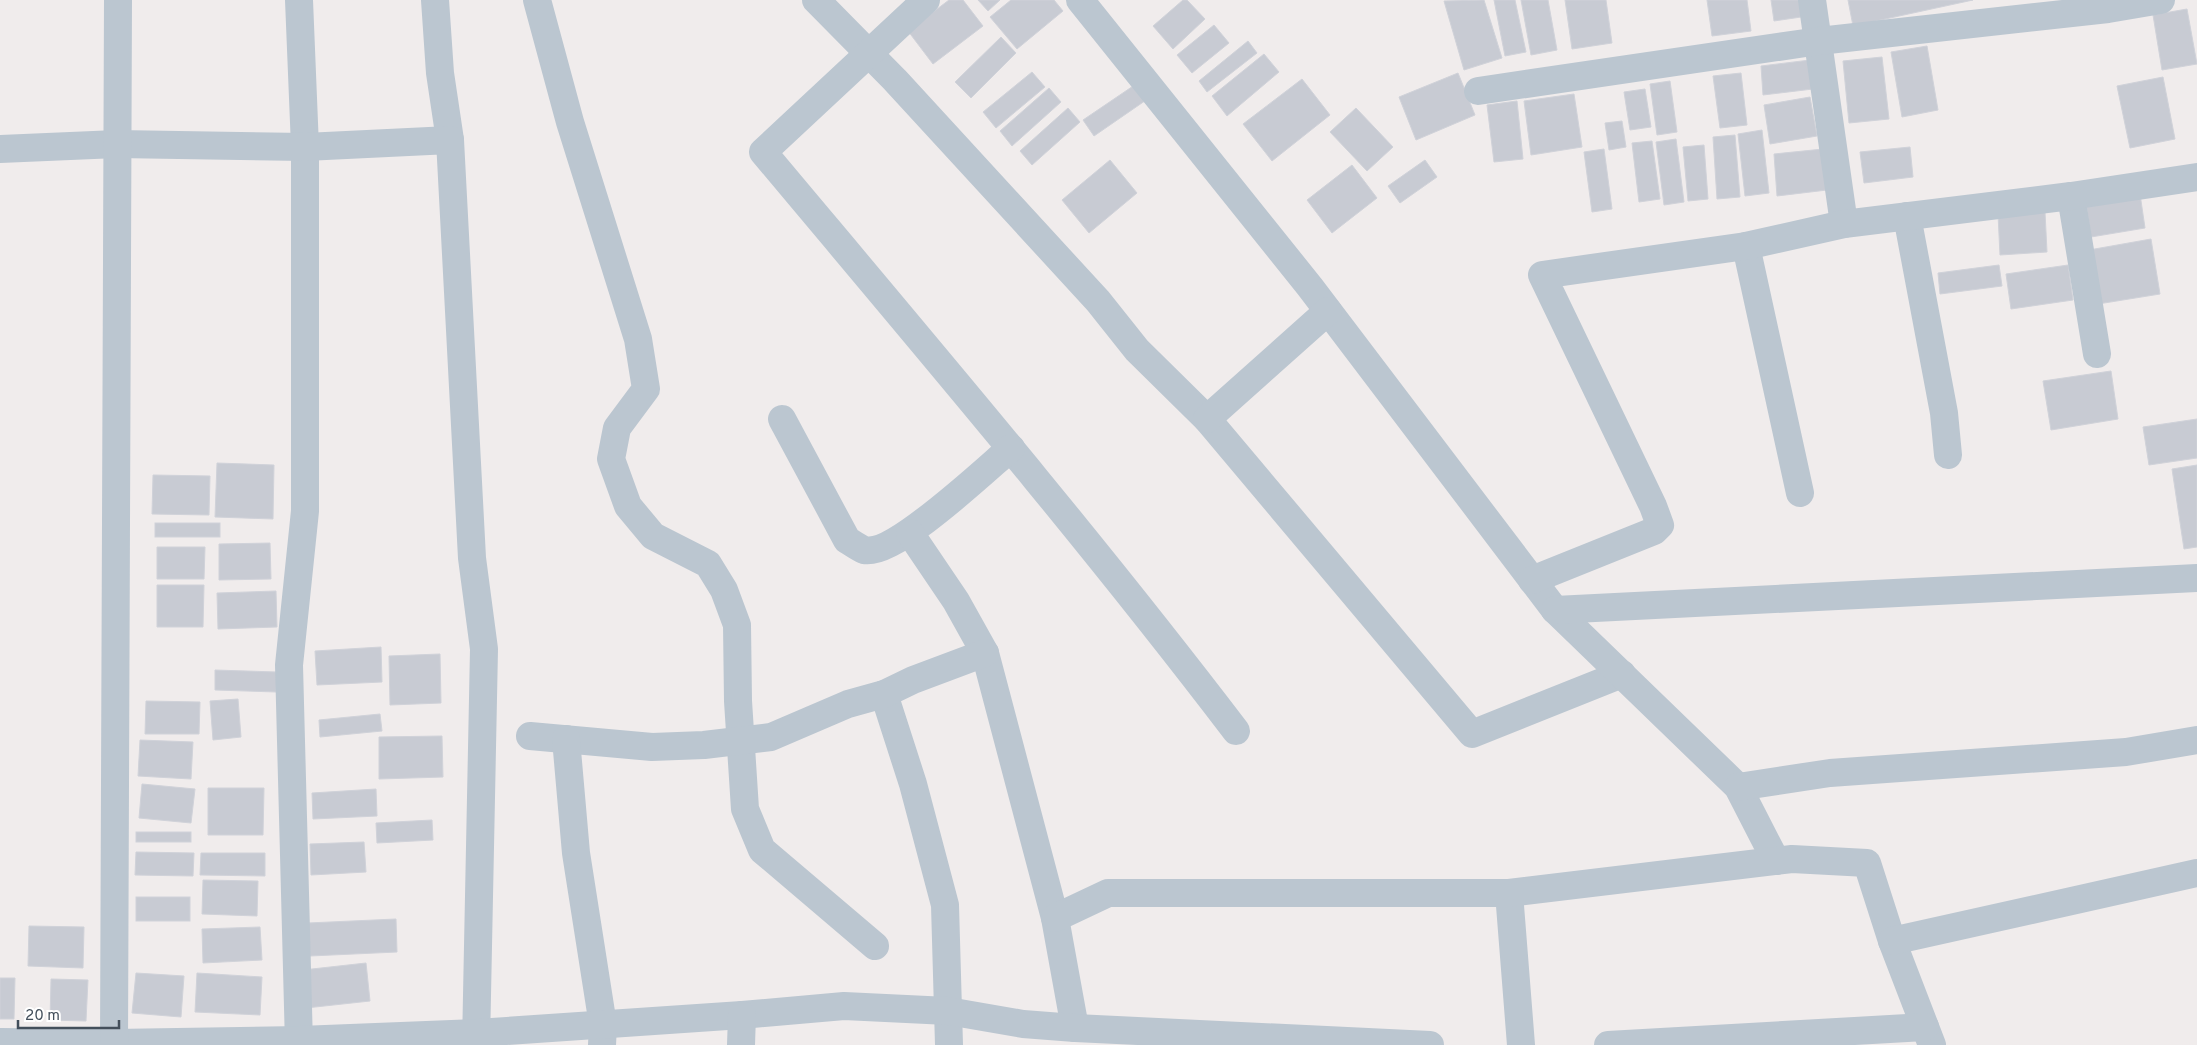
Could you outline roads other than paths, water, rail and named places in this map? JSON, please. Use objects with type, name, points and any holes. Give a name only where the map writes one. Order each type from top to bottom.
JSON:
[{"type":"street","points":[[114,1044],[118,0]]},
{"type":"street","points":[[299,0],[305,147],[305,511],[289,665],[299,1042]]},
{"type":"street","points":[[435,0],[440,73],[450,140],[472,558],[484,649],[477,1039]]},
{"type":"street","points":[[537,0],[570,122],[638,339],[646,389],[617,428],[611,458],[628,506],[653,536],[708,564],[724,590],[737,625],[745,809],[762,850],[875,946]]},
{"type":"street","points":[[816,0],[895,80],[1098,300],[1137,350],[1207,419],[1472,734],[1622,674]]},
{"type":"street","points":[[926,0],[870,55],[763,152],[1011,448],[1160,632],[1236,731]]},
{"type":"street","points":[[1080,0],[1328,311],[1555,610],[1738,787],[1776,861]]},
{"type":"street","points":[[1812,0],[1844,224]]},
{"type":"street","points":[[1478,91],[1819,41],[2107,4],[2161,0]]},
{"type":"street","points":[[0,149],[117,144],[305,147],[450,140]]},
{"type":"street","points":[[1532,580],[1654,531],[1660,525],[1656,512],[1542,275],[1746,246],[1844,224],[2071,196],[2197,176]]},
{"type":"street","points":[[2071,196],[2098,354]]},
{"type":"street","points":[[1908,216],[1944,413],[1948,455]]},
{"type":"street","points":[[1746,246],[1800,493]]},
{"type":"street","points":[[1207,419],[1328,311]]},
{"type":"street","points":[[782,419],[847,540],[865,550],[885,547],[910,533],[1011,448]]},
{"type":"street","points":[[910,533],[956,601],[985,653],[1055,918],[1075,1028]]},
{"type":"street","points":[[1555,610],[2197,578]]},
{"type":"street","points":[[530,736],[652,747],[771,737],[848,704],[884,694],[913,680],[985,653]]},
{"type":"street","points":[[884,694],[913,784],[945,905],[949,1045]]},
{"type":"street","points":[[566,739],[576,853],[603,1035]]},
{"type":"street","points":[[1738,787],[1830,772],[2126,752],[2197,740]]},
{"type":"street","points":[[1055,918],[1108,893],[1509,892],[1792,859],[1867,862],[1892,941],[1928,1036],[1608,1045]]},
{"type":"street","points":[[1892,941],[2197,873]]},
{"type":"street","points":[[1509,892],[1521,1045]]},
{"type":"street","points":[[0,1042],[114,1044],[299,1042],[603,1035],[742,1015],[844,1006],[948,1011],[1027,1034],[1075,1028],[1133,1029],[1430,1045]]},
{"type":"street","points":[[741,1045],[742,1015]]}]
